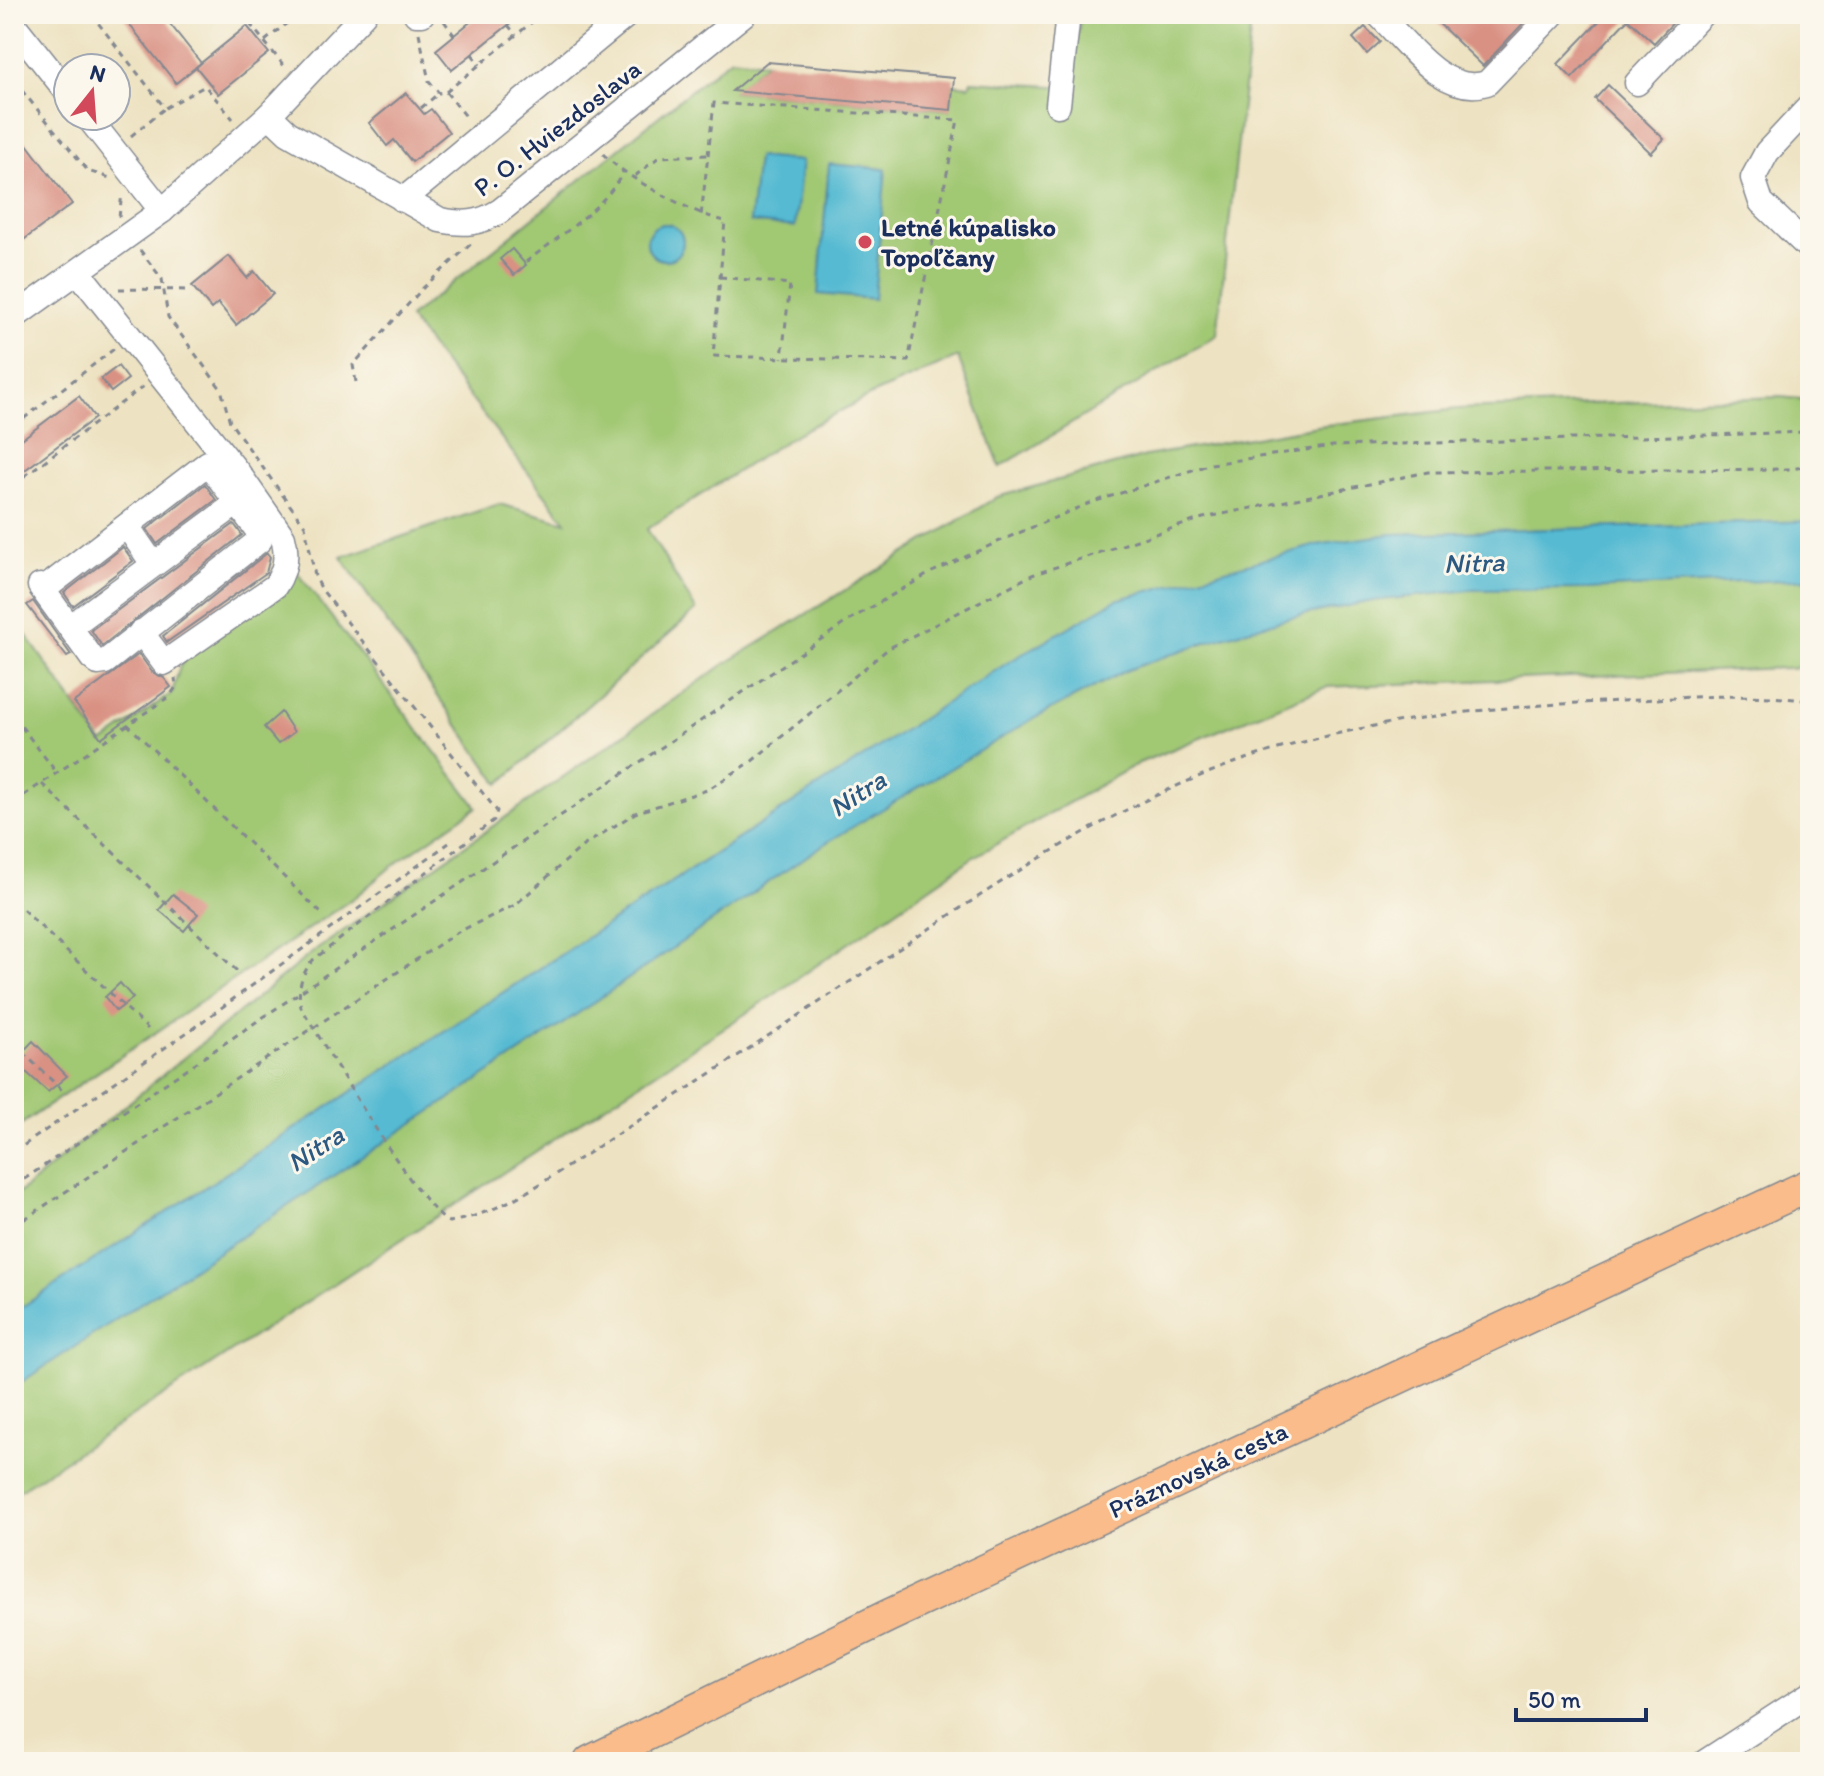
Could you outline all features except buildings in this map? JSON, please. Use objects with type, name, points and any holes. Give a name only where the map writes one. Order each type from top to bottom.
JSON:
[{"type":"main road","name":"Práznovská cesta","points":[[590,1762],[888,1616],[1810,1185]]},
{"type":"street","points":[[14,317],[162,211],[269,115],[364,14]]},
{"type":"street","points":[[403,200],[628,14]]},
{"type":"street","name":"P. O. Hviezdoslava","points":[[269,115],[288,133],[440,220],[459,224],[482,222],[500,211],[744,14]]},
{"type":"street","points":[[1058,105],[1068,14]]},
{"type":"street","points":[[1378,14],[1449,80],[1477,86],[1487,83],[1553,14]]},
{"type":"street","points":[[1637,83],[1702,14]]},
{"type":"street","points":[[14,25],[52,73]]},
{"type":"street","points":[[1810,106],[1767,152],[1753,178],[1761,202],[1810,249]]},
{"type":"street","points":[[100,132],[162,211]]},
{"type":"street","points":[[79,273],[239,474],[283,537],[286,559],[283,575],[268,593],[164,663],[141,632]]},
{"type":"street","points":[[208,463],[260,534],[260,540],[105,662],[98,663],[41,588],[127,526],[208,463]]},
{"type":"street","points":[[70,627],[237,503]]},
{"type":"street","points":[[127,526],[153,564]]},
{"type":"street","points":[[1705,1762],[1810,1694]]},
{"type":"path","points":[[91,14],[165,108]]},
{"type":"path","points":[[242,14],[288,70]]},
{"type":"path","points":[[265,41],[298,14]]},
{"type":"path","points":[[421,108],[439,93],[446,92],[542,14]]},
{"type":"path","points":[[425,19],[454,35]]},
{"type":"path","points":[[425,19],[429,81],[439,93]]},
{"type":"path","points":[[508,25],[516,35]]},
{"type":"path","points":[[472,54],[480,65]]},
{"type":"path","points":[[14,81],[88,171],[114,180]]},
{"type":"path","points":[[124,141],[165,108],[205,86],[236,124]]},
{"type":"path","points":[[446,92],[482,135]]},
{"type":"path","points":[[608,158],[623,171],[701,216],[725,221],[713,356],[908,361],[958,120],[714,103],[701,216]]},
{"type":"path","points":[[635,176],[659,157],[710,155]]},
{"type":"path","points":[[526,262],[598,203],[618,183],[623,171]]},
{"type":"path","points":[[119,221],[119,200],[123,192]]},
{"type":"path","points":[[356,382],[353,365],[424,287],[474,241]]},
{"type":"path","points":[[141,251],[165,289],[168,317],[221,389],[230,422],[305,526],[315,576],[322,590],[497,811],[494,820],[313,960],[303,973],[298,992],[301,1007],[404,1168],[432,1210],[449,1222],[468,1219],[508,1203],[981,895],[1095,825],[1165,791],[1243,760],[1354,729],[1478,709],[1656,699],[1785,697],[1810,701]]},
{"type":"path","points":[[720,277],[790,284],[782,358]]},
{"type":"path","points":[[115,289],[188,290]]},
{"type":"path","points":[[14,426],[130,336]]},
{"type":"path","points":[[14,484],[159,374]]},
{"type":"path","points":[[14,1186],[851,619],[932,572],[1090,503],[1211,464],[1333,446],[1810,432]]},
{"type":"path","points":[[14,1226],[176,1122],[313,1026],[458,932],[515,905],[583,846],[635,813],[707,790],[751,762],[889,648],[1032,575],[1203,518],[1428,472],[1790,469],[1810,466]]},
{"type":"path","points":[[14,802],[170,696],[176,687],[175,673],[164,663]]},
{"type":"path","points":[[14,717],[57,773]]},
{"type":"path","points":[[127,724],[323,915]]},
{"type":"path","points":[[42,784],[238,972]]},
{"type":"path","points":[[14,1152],[449,843]]},
{"type":"path","points":[[14,901],[148,1029]]},
{"type":"path","points":[[14,1044],[66,1094]]},
{"type":"green space","name":"Letné kúpalisko Topoľčany","points":[[1081,14],[1252,14],[1217,335],[1000,467],[958,357],[871,395],[798,433],[647,529],[696,610],[499,784],[341,557],[499,504],[566,522],[409,318],[731,58],[767,62],[734,91],[950,110],[953,84],[969,86],[971,81],[1069,87]]},
{"type":"green space","points":[[1780,397],[1810,400],[1810,667],[1326,687],[1139,763],[972,858],[771,997],[14,1494],[14,1197],[309,955],[723,665],[997,497],[1146,456],[1318,426],[1458,409]]},
{"type":"green space","points":[[297,572],[477,807],[392,866],[355,897],[14,1129],[14,618],[102,743],[172,693],[180,666],[188,656]]},
{"type":"water","points":[[757,157],[802,161],[795,227],[750,222]]},
{"type":"water","points":[[829,164],[886,169],[874,299],[818,294]]},
{"type":"water","points":[[665,224],[678,229],[683,242],[678,255],[665,260],[652,255],[647,242],[652,229]]},
{"type":"water","name":"Nitra","points":[[1810,521],[1810,579],[1589,589],[1470,590],[1373,601],[1292,617],[1206,642],[1125,671],[1033,719],[826,843],[548,1034],[14,1387],[14,1312],[1007,663],[1116,600],[1317,545],[1391,534]]},
{"type":"place","name":"Letné kúpalisko Topoľčany","points":[[865,242]]}]
